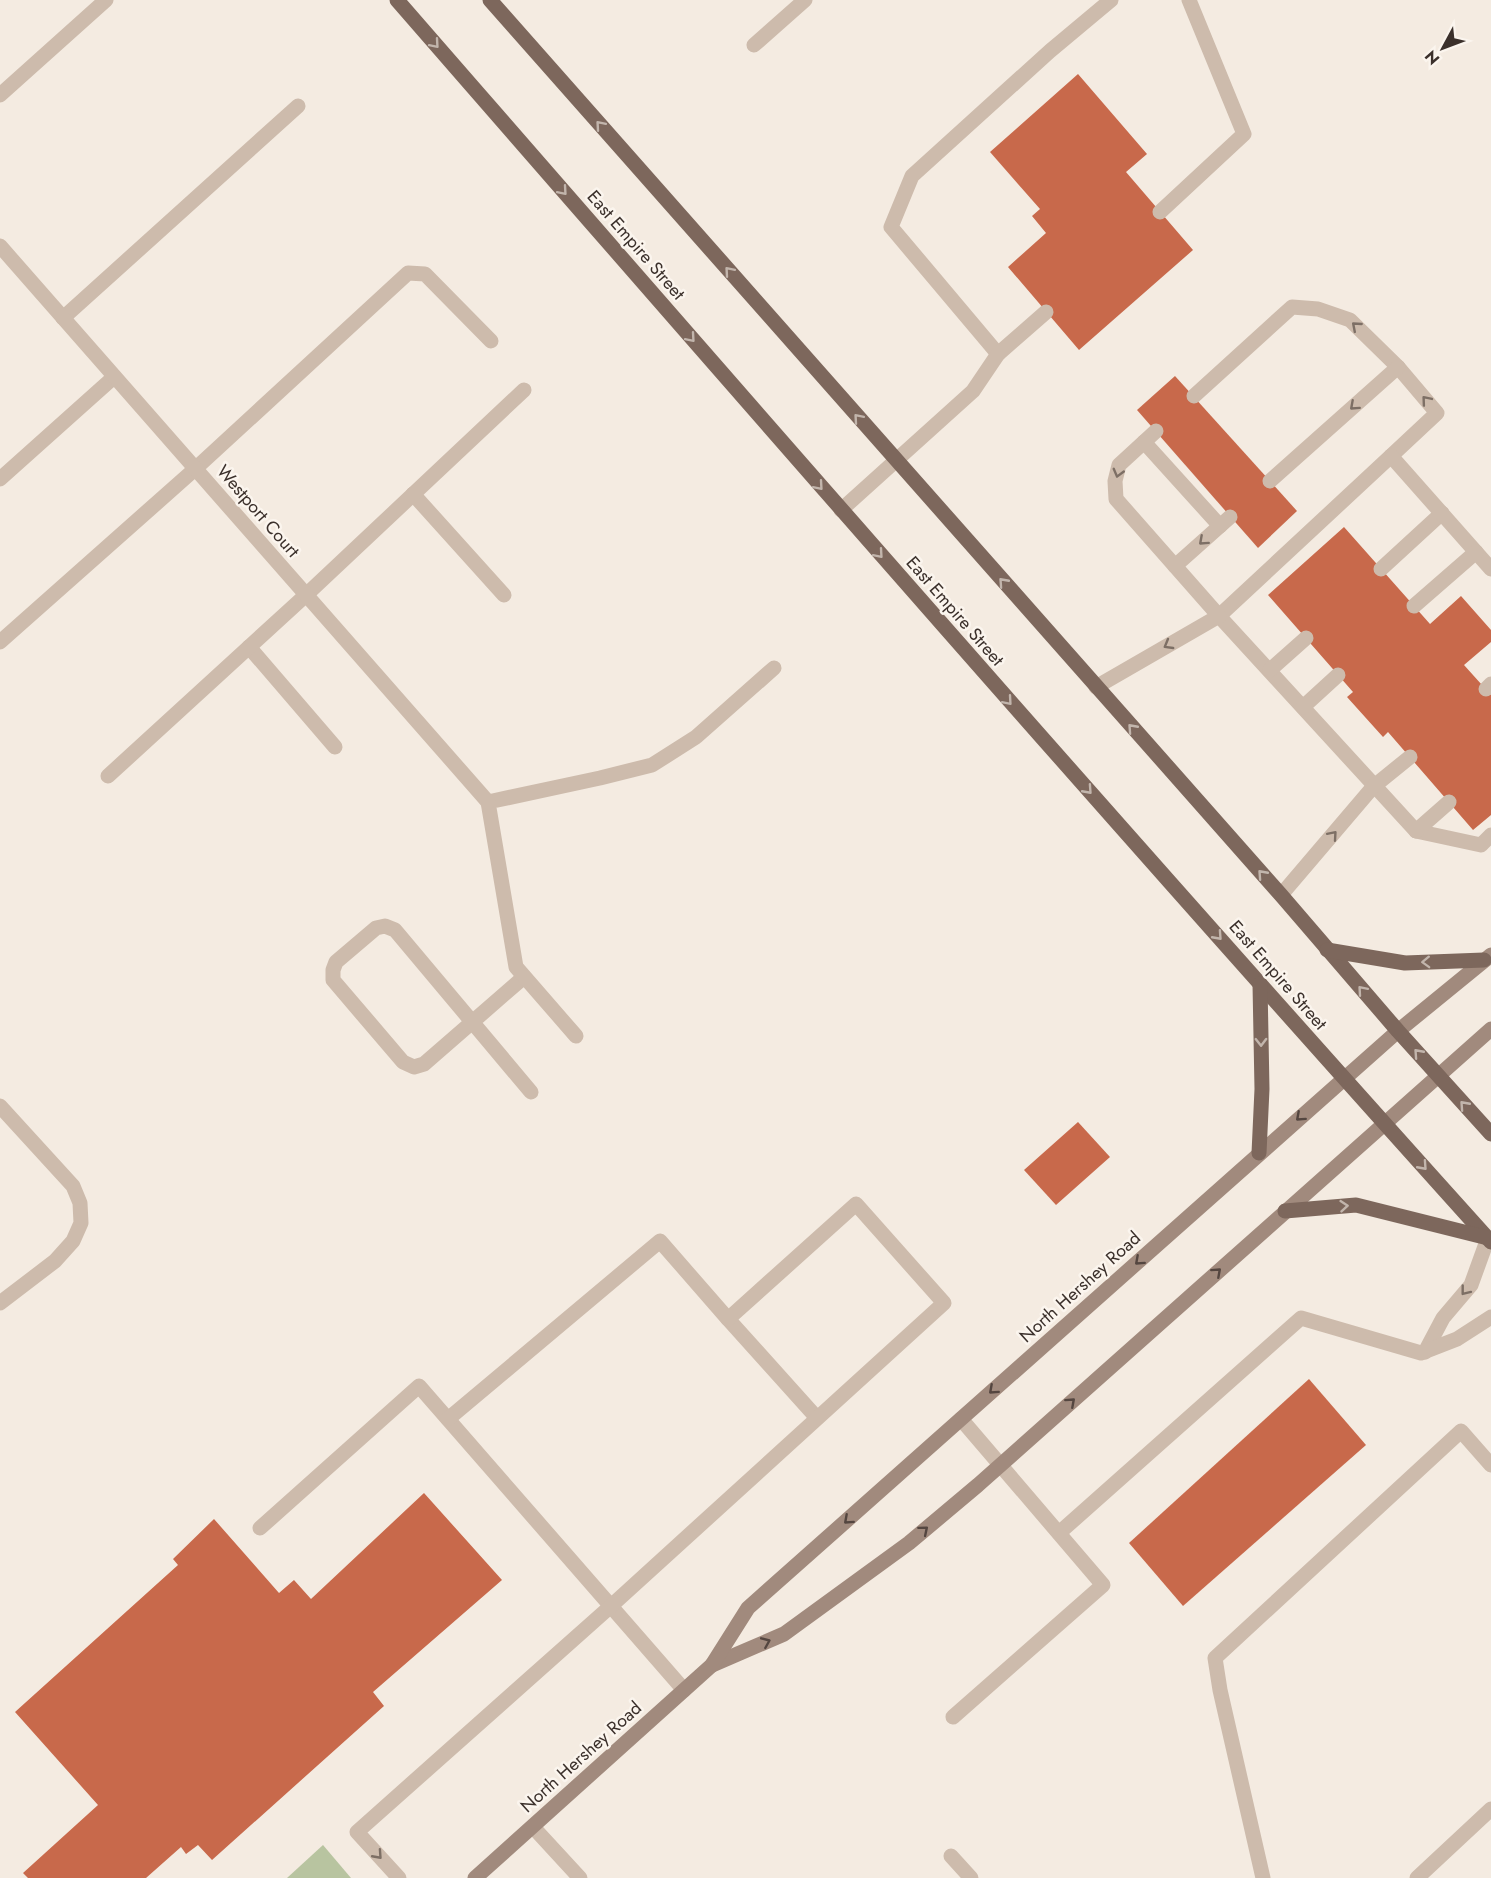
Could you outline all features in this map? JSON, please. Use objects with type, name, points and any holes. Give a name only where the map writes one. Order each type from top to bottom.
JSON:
[{"type":"main road","name":"East Empire Street","points":[[397,0],[841,510],[1489,1240]]},
{"type":"main road","points":[[490,0],[1491,1134]]},
{"type":"main road","points":[[1327,950],[1405,963],[1488,957]]},
{"type":"main road","name":"North Hershey Road","points":[[475,1878],[712,1665],[748,1608],[1344,1078],[1488,957]]},
{"type":"main road","points":[[1259,1153],[1262,1089],[1260,984]]},
{"type":"main road","name":"North Hershey Road","points":[[712,1665],[784,1634],[909,1543],[1001,1465],[1491,1029]]},
{"type":"main road","points":[[1285,1211],[1356,1205],[1489,1240]]},
{"type":"street","points":[[0,95],[106,0]]},
{"type":"street","points":[[754,45],[805,0]]},
{"type":"street","points":[[998,354],[891,227],[912,176],[1050,51],[1111,0]]},
{"type":"street","points":[[1160,212],[1244,134],[1189,0]]},
{"type":"street","points":[[63,318],[298,106]]},
{"type":"street","name":"Westport Court","points":[[0,246],[488,802]]},
{"type":"street","points":[[0,642],[195,469],[408,273],[425,274],[491,341]]},
{"type":"street","points":[[1096,687],[1219,616],[1437,413],[1398,367],[1350,320],[1318,309],[1292,307],[1194,396]]},
{"type":"street","points":[[841,510],[973,391],[998,354],[1046,312]]},
{"type":"street","points":[[1270,481],[1398,367]]},
{"type":"street","points":[[0,479],[114,376]]},
{"type":"street","points":[[108,776],[306,595],[524,390]]},
{"type":"street","points":[[1156,431],[1119,465],[1115,481],[1116,499],[1219,616],[1416,831],[1480,845],[1491,835]]},
{"type":"street","points":[[1144,442],[1225,521],[1175,566]]},
{"type":"street","points":[[1391,456],[1491,569]]},
{"type":"street","points":[[413,494],[504,595]]},
{"type":"street","points":[[1381,569],[1442,513]]},
{"type":"street","points":[[1414,606],[1476,552]]},
{"type":"street","points":[[1270,670],[1306,638]]},
{"type":"street","points":[[249,647],[335,747]]},
{"type":"street","points":[[576,1036],[516,967],[488,802],[652,765],[696,737],[774,668]]},
{"type":"street","points":[[1303,707],[1338,675]]},
{"type":"street","points":[[1281,895],[1374,787],[1410,757]]},
{"type":"street","points":[[1416,831],[1449,802]]},
{"type":"street","points":[[524,977],[471,1023],[424,1064],[414,1067],[403,1062],[333,980],[333,970],[336,962],[376,928],[385,926],[395,930],[471,1023],[531,1092]]},
{"type":"street","points":[[0,1106],[73,1186],[80,1203],[81,1217],[81,1223],[73,1241],[55,1261],[0,1303]]},
{"type":"street","points":[[399,1878],[357,1832],[611,1606],[944,1303],[856,1204],[728,1318]]},
{"type":"street","points":[[1425,1352],[1443,1318],[1471,1285],[1489,1240]]},
{"type":"street","points":[[448,1419],[660,1241],[818,1418]]},
{"type":"street","points":[[1059,1533],[1301,1318],[1421,1353],[1457,1340],[1491,1317]]},
{"type":"street","points":[[260,1528],[419,1386],[684,1690]]},
{"type":"street","points":[[953,1717],[1103,1585],[961,1419]]},
{"type":"street","points":[[1263,1878],[1220,1690],[1215,1658],[1461,1431],[1491,1465]]},
{"type":"street","points":[[1417,1878],[1491,1809]]},
{"type":"street","points":[[533,1827],[580,1878]]},
{"type":"street","points":[[951,1856],[971,1878]]},
{"type":"green space","points":[[323,1845],[351,1878],[287,1878]]},
{"type":"building","points":[[1078,74],[1147,154],[1126,172],[1193,250],[1079,350],[1008,267],[1046,233],[1032,216],[1040,209],[990,152]]},
{"type":"building","points":[[1175,376],[1297,511],[1258,548],[1137,410]]},
{"type":"building","points":[[1344,527],[1430,624],[1461,596],[1491,630],[1491,642],[1464,665],[1491,695],[1491,815],[1473,830],[1388,732],[1383,737],[1347,697],[1353,692],[1268,595]]},
{"type":"building","points":[[1078,1122],[1110,1157],[1056,1205],[1024,1170]]},
{"type":"building","points":[[1309,1379],[1366,1445],[1183,1606],[1129,1543]]},
{"type":"building","points":[[424,1493],[502,1580],[373,1692],[384,1706],[212,1860],[198,1845],[186,1854],[181,1847],[146,1878],[28,1878],[23,1873],[98,1805],[15,1712],[178,1565],[173,1559],[214,1519],[279,1593],[294,1580],[311,1599]]}]
